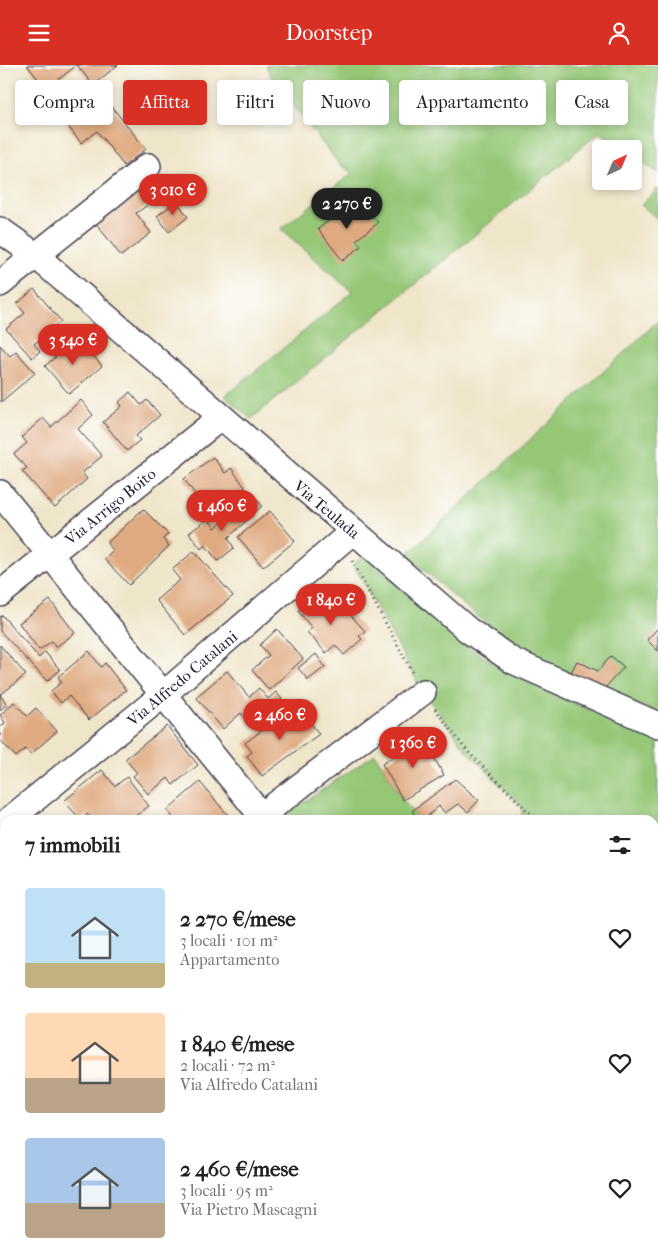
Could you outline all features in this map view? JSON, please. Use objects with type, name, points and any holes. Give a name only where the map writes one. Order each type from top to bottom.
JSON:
[{"type":"street","points":[[0,284],[148,166]]},
{"type":"street","name":"Via Teulada","points":[[0,231],[36,255],[220,418],[352,532],[371,545],[468,631],[512,661],[658,725]]},
{"type":"street","name":"Via Arrigo Boito","points":[[0,594],[220,418]]},
{"type":"street","points":[[0,493],[262,815]]},
{"type":"street","name":"Via Alfredo Catalani","points":[[15,815],[164,694],[352,532]]},
{"type":"street","points":[[268,815],[423,692]]},
{"type":"green space","points":[[266,65],[658,65],[658,173],[642,162],[642,140],[611,140],[600,132],[251,419],[225,396],[352,292],[281,229],[352,173],[338,163],[309,125],[389,125],[389,80],[303,80],[303,118],[293,105],[293,80],[274,80]]},
{"type":"green space","points":[[658,188],[658,219],[641,205]]},
{"type":"green space","points":[[658,321],[658,712],[580,681],[547,664],[484,621],[407,554]]},
{"type":"green space","points":[[366,554],[429,615],[456,638],[492,662],[538,687],[658,739],[658,815],[522,815],[522,807],[467,751],[423,692],[353,564]]},
{"type":"green space","points":[[375,754],[403,800],[415,815],[285,815]]},
{"type":"building","points":[[27,65],[77,65],[58,80],[39,80]]},
{"type":"building","points":[[77,65],[118,65],[99,80],[89,80]]},
{"type":"building","points":[[113,108],[123,121],[123,125],[127,125],[146,149],[124,166],[97,131],[81,143],[67,125],[113,125]]},
{"type":"building","points":[[137,188],[149,204],[136,213],[151,233],[121,256],[95,222]]},
{"type":"building","points":[[177,201],[188,217],[169,232],[157,216]]},
{"type":"building","points":[[352,203],[363,217],[370,212],[378,223],[356,240],[361,246],[343,261],[318,229]]},
{"type":"building","points":[[34,289],[61,321],[34,344],[40,351],[32,358],[6,329],[25,313],[17,304]]},
{"type":"building","points":[[78,338],[102,366],[69,394],[45,366]]},
{"type":"building","points":[[0,345],[10,356],[16,351],[35,373],[1,402]]},
{"type":"building","points":[[130,392],[141,405],[147,400],[160,415],[136,436],[140,440],[127,451],[103,422],[122,406],[119,402]]},
{"type":"building","points":[[81,400],[93,415],[78,429],[102,456],[82,473],[87,479],[55,508],[22,471],[27,468],[14,454],[27,443],[22,437],[43,418],[51,427]]},
{"type":"building","points":[[213,457],[225,473],[231,468],[247,490],[211,516],[184,479]]},
{"type":"building","points":[[257,499],[262,506],[228,538],[234,548],[218,561],[205,545],[201,549],[189,533],[208,519],[215,528],[235,512],[239,516]]},
{"type":"building","points":[[143,509],[168,534],[163,539],[169,546],[129,585],[104,559],[113,550],[107,543]]},
{"type":"building","points":[[270,511],[295,541],[263,567],[238,537]]},
{"type":"building","points":[[194,551],[233,596],[185,635],[156,600],[180,580],[172,570]]},
{"type":"building","points":[[314,597],[320,604],[328,597],[342,612],[345,609],[365,631],[359,636],[362,639],[344,655],[335,645],[326,653],[307,632],[312,628],[298,611]]},
{"type":"building","points":[[50,600],[75,633],[56,647],[52,641],[39,650],[19,623]]},
{"type":"building","points":[[2,615],[39,658],[45,652],[60,670],[47,681],[0,631],[0,617]]},
{"type":"building","points":[[658,628],[658,651],[647,640]]},
{"type":"building","points":[[277,629],[303,659],[269,690],[252,670],[269,655],[260,645]]},
{"type":"building","points":[[0,645],[26,675],[0,695]]},
{"type":"building","points":[[89,651],[101,667],[105,663],[126,690],[89,720],[69,696],[61,703],[51,691],[62,682],[58,677]]},
{"type":"building","points":[[316,654],[325,667],[308,680],[298,668]]},
{"type":"building","points":[[611,656],[624,667],[602,691],[569,676],[577,661],[598,671]]},
{"type":"building","points":[[227,671],[249,697],[259,688],[268,699],[276,692],[282,699],[251,725],[241,713],[223,729],[196,697]]},
{"type":"building","points":[[0,695],[7,704],[0,710]]},
{"type":"building","points":[[14,702],[27,716],[36,708],[57,731],[31,754],[25,749],[16,757],[0,740],[0,728],[5,723],[0,715]]},
{"type":"building","points":[[292,708],[298,715],[303,712],[319,734],[262,776],[247,756],[252,752],[245,743]]},
{"type":"building","points":[[167,726],[198,765],[173,785],[168,778],[148,794],[133,776],[137,773],[125,759]]},
{"type":"building","points":[[423,739],[444,775],[403,800],[382,764]]},
{"type":"building","points":[[102,770],[115,786],[127,777],[149,806],[137,815],[77,815],[64,801]]},
{"type":"building","points":[[455,779],[479,800],[468,812],[458,804],[445,813],[439,806],[429,815],[415,815],[412,811]]},
{"type":"building","points":[[200,782],[228,815],[171,815],[167,810]]}]
